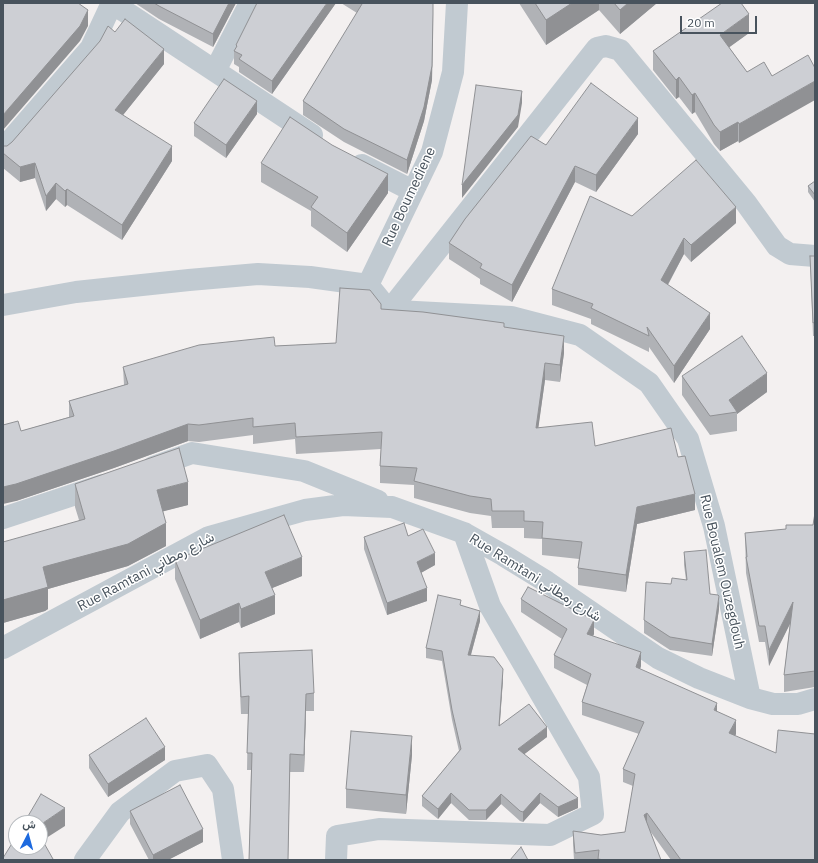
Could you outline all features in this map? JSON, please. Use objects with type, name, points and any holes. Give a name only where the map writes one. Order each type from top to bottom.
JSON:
[{"type":"street","points":[[3,149],[90,48],[112,3],[326,144]]},
{"type":"street","points":[[216,71],[250,3]]},
{"type":"street","name":"Rue Boumediene","points":[[368,285],[432,152],[453,72],[457,3]]},
{"type":"street","points":[[3,305],[76,292],[258,274],[310,277],[368,285],[389,311],[596,48],[606,46],[620,50],[746,203],[777,246],[790,254],[815,256]]},
{"type":"street","points":[[345,156],[413,191]]},
{"type":"street","name":"Rue Boualem Ouzegdouh","points":[[389,311],[511,316],[580,335],[650,383],[688,439],[714,526],[750,698]]},
{"type":"street","points":[[3,518],[192,453],[304,471],[392,507]]},
{"type":"street","name":"Rue Ramtani شارع رمطاني","points":[[3,648],[209,537],[305,510],[343,505],[392,507],[464,533],[547,582],[658,658],[699,678],[750,698]]},
{"type":"street","points":[[336,860],[338,836],[379,829],[550,836],[593,814],[589,777],[490,606],[464,533]]},
{"type":"street","points":[[750,698],[773,704],[798,704],[815,699]]},
{"type":"street","points":[[85,860],[120,812],[175,772],[207,765],[223,789],[233,860]]},
{"type":"building","points":[[3,3],[78,3],[88,10],[80,26],[3,115]]},
{"type":"building","points":[[154,3],[229,3],[213,34]]},
{"type":"building","points":[[257,3],[327,3],[272,81],[239,59],[242,55],[234,51]]},
{"type":"building","points":[[361,3],[433,3],[432,66],[424,107],[407,160],[344,129],[303,101],[362,4]]},
{"type":"building","points":[[535,3],[572,3],[546,20]]},
{"type":"building","points":[[614,3],[628,3],[620,10]]},
{"type":"building","points":[[722,3],[741,3],[749,14],[720,35],[747,72],[764,62],[772,76],[808,55],[815,68],[815,81],[739,124],[738,122],[720,132],[714,125],[695,93],[692,95],[679,77],[676,80],[653,51]]},
{"type":"building","points":[[125,19],[164,49],[115,110],[172,146],[122,225],[67,189],[65,191],[56,183],[46,196],[35,163],[20,167],[3,153],[3,146],[7,146],[12,142],[100,41],[108,26],[115,32]]},
{"type":"building","points":[[224,79],[257,101],[226,145],[194,123]]},
{"type":"building","points":[[591,83],[638,118],[596,175],[575,166],[512,285],[480,268],[482,264],[449,243],[465,219],[531,136],[546,145]]},
{"type":"building","points":[[476,85],[522,91],[518,115],[462,185]]},
{"type":"building","points":[[290,117],[332,145],[388,174],[347,233],[311,207],[318,197],[261,163]]},
{"type":"building","points":[[696,160],[736,207],[691,245],[684,238],[661,280],[710,313],[674,366],[647,327],[649,336],[591,308],[593,304],[552,289],[590,196],[632,216]]},
{"type":"building","points":[[815,181],[815,195],[808,186]]},
{"type":"building","points":[[810,256],[815,256],[815,322],[813,323]]},
{"type":"building","points":[[340,288],[370,290],[381,304],[381,309],[423,312],[504,323],[504,327],[564,336],[560,365],[545,363],[536,428],[592,422],[595,446],[671,428],[678,457],[685,456],[695,494],[637,507],[626,575],[578,568],[582,542],[542,538],[543,522],[524,521],[524,511],[492,511],[491,499],[470,496],[414,481],[417,468],[380,466],[382,432],[296,437],[295,423],[253,427],[253,418],[199,425],[188,424],[114,451],[3,487],[3,425],[18,421],[21,431],[74,416],[69,401],[128,384],[123,367],[199,345],[274,337],[275,346],[336,343]]},
{"type":"building","points":[[742,336],[767,373],[729,400],[737,412],[710,416],[682,376]]},
{"type":"building","points":[[179,448],[188,482],[157,490],[166,523],[128,544],[43,567],[48,587],[3,600],[3,542],[85,519],[75,484]]},
{"type":"building","points":[[815,513],[815,671],[784,675],[793,602],[769,650],[765,626],[759,626],[746,557],[745,533],[786,529],[786,525],[813,525]]},
{"type":"building","points":[[284,515],[302,557],[265,572],[275,595],[241,609],[239,603],[200,620],[175,560]]},
{"type":"building","points":[[404,523],[408,536],[423,529],[435,553],[417,562],[427,588],[387,603],[364,537]]},
{"type":"building","points":[[706,550],[710,594],[719,596],[712,644],[670,637],[644,620],[646,582],[671,584],[672,578],[687,580],[684,552]]},
{"type":"building","points":[[528,587],[594,620],[587,634],[641,652],[636,667],[717,703],[714,710],[736,720],[729,733],[776,753],[778,730],[815,734],[815,860],[681,860],[647,813],[644,815],[661,860],[604,860],[598,859],[599,850],[575,853],[573,831],[601,835],[625,832],[635,774],[623,769],[644,722],[582,702],[591,674],[554,655],[567,629],[521,599]]},
{"type":"building","points":[[438,595],[461,600],[460,605],[480,611],[468,655],[494,657],[503,669],[499,726],[529,704],[547,727],[518,749],[578,798],[558,807],[540,793],[523,812],[501,794],[486,810],[469,810],[451,793],[438,809],[422,796],[461,749],[452,710],[442,651],[426,648]]},
{"type":"building","points":[[312,650],[314,693],[306,694],[304,755],[290,754],[288,860],[249,860],[252,753],[247,753],[249,696],[241,697],[239,653]]},
{"type":"building","points":[[146,718],[165,747],[108,784],[89,755]]},
{"type":"building","points":[[351,731],[412,736],[406,795],[346,789]]},
{"type":"building","points":[[180,785],[203,829],[153,855],[130,811]]},
{"type":"building","points":[[41,794],[65,808],[48,820],[48,815],[29,815]]},
{"type":"building","points":[[521,847],[528,860],[510,860]]},
{"type":"building","points":[[8,850],[8,855],[48,855],[48,850],[53,860],[3,860]]}]
